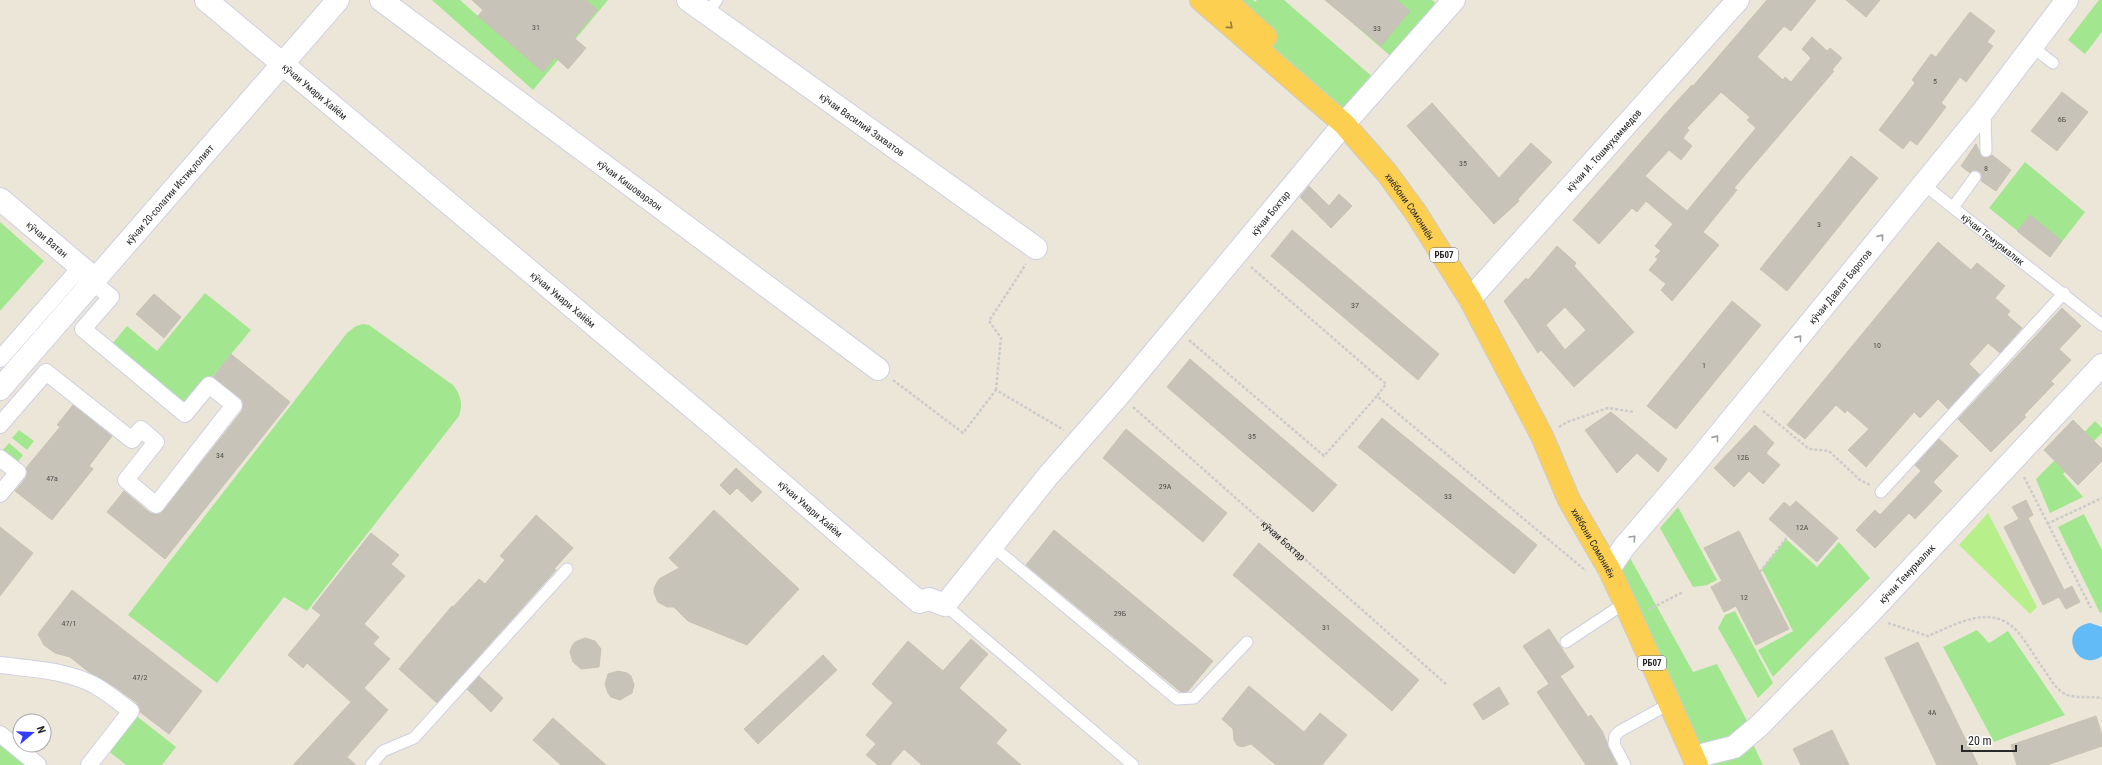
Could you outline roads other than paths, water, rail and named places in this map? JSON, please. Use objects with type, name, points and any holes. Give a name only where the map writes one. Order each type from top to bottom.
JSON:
[{"type":"highway","name":"хиёбони Сомониён","points":[[1201,0],[1348,119]]},
{"type":"highway","name":"хиёбони Сомониён","points":[[1225,0],[1348,119],[1474,295],[1552,431],[1581,491],[1601,573]]},
{"type":"highway","name":"хиёбони Сомониён","points":[[1474,295],[1542,436],[1601,573]]},
{"type":"highway","name":"РБ07","points":[[1601,573],[1628,610],[1696,761]]},
{"type":"street","name":"кӯчаи Умари Хайём","points":[[206,0],[717,428],[919,602],[929,599],[945,605]]},
{"type":"street","name":"кӯчаи 20-солагии Истиқлолият","points":[[0,389],[338,0]]},
{"type":"street","name":"кӯчаи Кишоварзон","points":[[382,0],[878,369]]},
{"type":"street","name":"кӯчаи Василий Захватов","points":[[688,0],[712,7],[1036,248]]},
{"type":"street","name":"кӯчаи Бохтар","points":[[945,605],[1048,476],[1119,395],[1348,119],[1454,0]]},
{"type":"street","name":"кӯчаи И. Тошмуҳаммедов","points":[[1474,295],[1738,0]]},
{"type":"street","name":"кӯчаи Давлат Баротов","points":[[1601,573],[1649,520],[1984,110],[2067,0]]},
{"type":"street","name":"кӯчаи Ватан","points":[[0,199],[94,280]]},
{"type":"street","points":[[0,359],[78,270],[94,280],[111,296],[83,329],[185,414],[209,385],[234,405],[156,505],[126,480],[156,442],[141,429],[132,440],[46,372],[0,425]]},
{"type":"street","name":"кӯчаи Темурмалик","points":[[1696,761],[1730,748],[1741,742],[1867,616],[2102,365]]},
{"type":"street","points":[[0,458],[18,472],[0,494]]},
{"type":"street","points":[[0,665],[62,673],[81,679],[97,687],[131,711],[88,765]]},
{"type":"street","points":[[0,734],[38,765]]},
{"type":"lane","points":[[2031,46],[2053,63]]},
{"type":"lane","points":[[1984,110],[1986,151]]},
{"type":"lane","points":[[1954,206],[1975,177]]},
{"type":"lane","name":"кӯчаи Темурмалик","points":[[1923,184],[1954,206],[2102,325]]},
{"type":"lane","points":[[1881,492],[2064,293]]},
{"type":"lane","points":[[992,546],[1177,699],[1183,700],[1194,698],[1247,642]]},
{"type":"lane","points":[[371,765],[383,751],[414,738],[567,569]]},
{"type":"lane","points":[[945,605],[1133,765]]},
{"type":"lane","points":[[1566,642],[1628,610]]},
{"type":"lane","points":[[1625,765],[1614,744],[1615,736],[1620,731],[1671,703]]},
{"type":"water","points":[[2090,623],[2102,627],[2102,656],[2093,660],[2085,659],[2078,655],[2072,641],[2074,633],[2080,627]]}]
